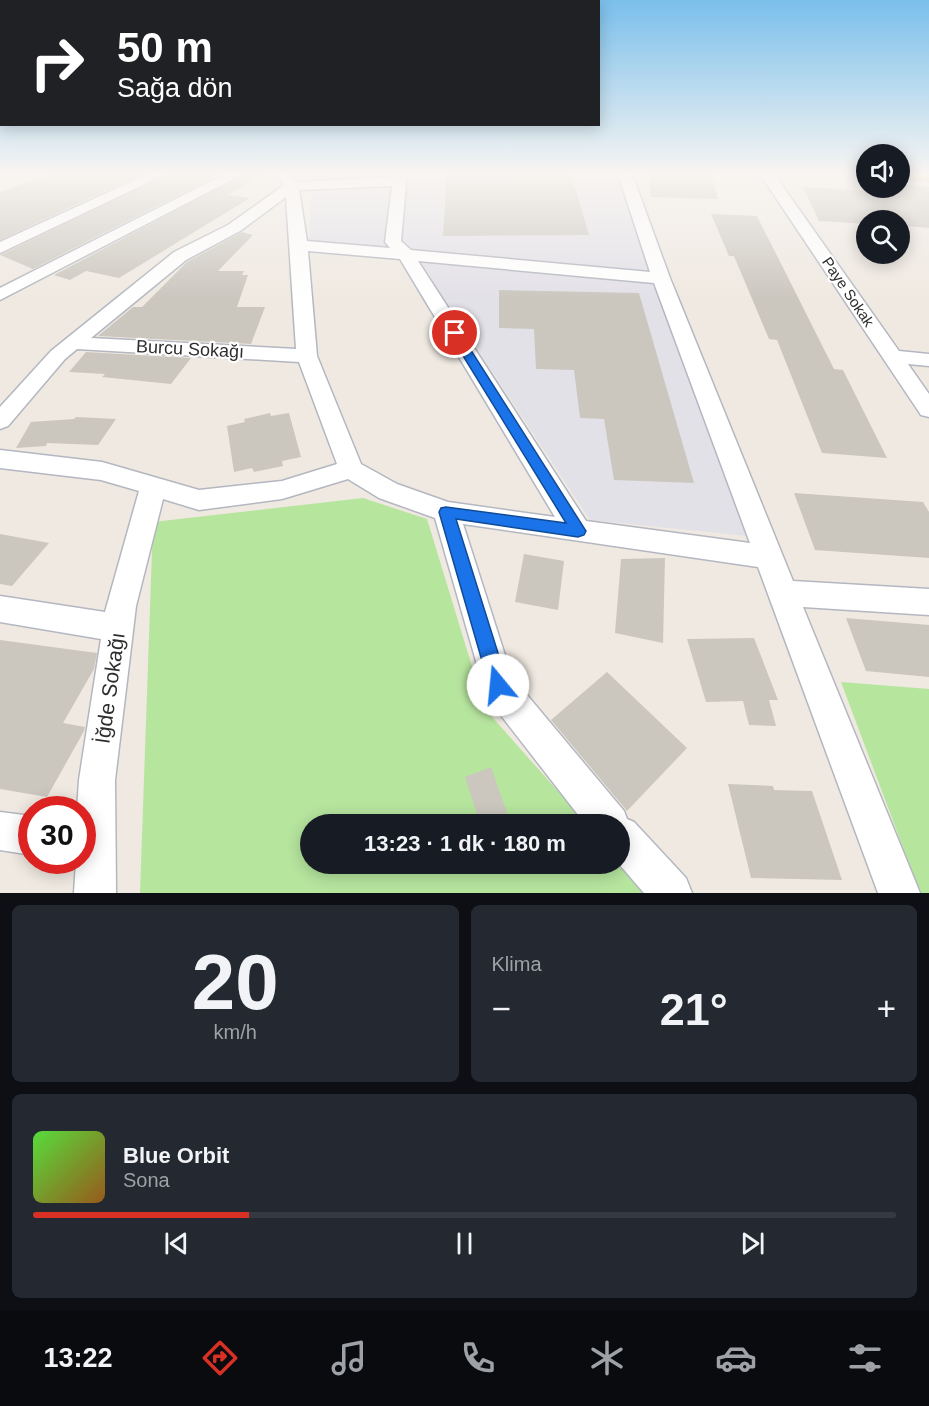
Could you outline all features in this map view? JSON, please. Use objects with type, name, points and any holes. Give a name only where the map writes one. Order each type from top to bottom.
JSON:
[{"type":"street","points":[[0,248],[69,216]]},
{"type":"street","points":[[0,295],[155,216]]},
{"type":"street","points":[[0,421],[58,355],[180,256],[234,228],[248,216]]},
{"type":"street","points":[[294,216],[299,245],[307,356],[351,469],[388,491],[446,512],[769,557]]},
{"type":"street","points":[[396,216],[393,242],[405,254],[578,531]]},
{"type":"street","points":[[639,216],[661,278],[899,893]]},
{"type":"street","name":"Paye Sokak","points":[[795,216],[929,410]]},
{"type":"street","points":[[299,245],[661,278]]},
{"type":"street","name":"Burcu Sokağı","points":[[74,343],[307,356]]},
{"type":"street","points":[[892,357],[929,360]]},
{"type":"street","points":[[4,465],[102,471],[199,500],[282,490],[351,469]]},
{"type":"street","name":"İğde Sokağı","points":[[96,796],[121,606],[153,486]]},
{"type":"street","points":[[446,512],[498,685],[601,814]]},
{"type":"street","points":[[783,593],[929,602]]},
{"type":"street","points":[[0,609],[118,628]]},
{"type":"street","points":[[0,831],[18,834]]},
{"type":"street","points":[[630,847],[671,893]]},
{"type":"street","name":"İğde Sokağı","points":[[93,874],[95,893]]},
{"type":"shaded area","points":[[310,216],[635,216],[747,536],[590,520],[412,250],[309,242]]},
{"type":"green space","points":[[363,498],[427,519],[485,709],[578,814],[300,814],[300,874],[630,874],[648,893],[140,893],[153,522]]},
{"type":"green space","points":[[841,682],[929,689],[929,893],[920,893]]},
{"type":"building","points":[[0,216],[52,216],[0,240]]},
{"type":"building","points":[[82,216],[138,216],[33,269],[0,255]]},
{"type":"building","points":[[166,216],[221,216],[119,278],[86,271],[70,280],[54,275]]},
{"type":"building","points":[[444,216],[583,216],[589,235],[443,236]]},
{"type":"building","points":[[712,216],[757,216],[834,369],[843,370],[887,458],[822,453],[777,340],[769,339],[734,256],[729,256]]},
{"type":"building","points":[[816,216],[856,216],[856,223],[819,221]]},
{"type":"building","points":[[910,216],[929,216],[929,228],[910,226]]},
{"type":"building","points":[[242,232],[253,235],[218,271],[244,271],[242,275],[248,275],[237,307],[265,307],[251,344],[98,336],[133,307],[142,307],[187,262]]},
{"type":"building","points":[[499,290],[639,293],[694,483],[614,480],[604,419],[580,418],[574,370],[536,369],[534,329],[499,328]]},
{"type":"building","points":[[86,352],[191,358],[171,384],[102,377],[105,374],[69,372]]},
{"type":"building","points":[[270,413],[271,416],[289,413],[301,457],[282,461],[283,466],[254,472],[252,468],[234,472],[227,426]]},
{"type":"building","points":[[76,417],[116,419],[98,445],[47,443],[46,446],[16,448],[31,422]]},
{"type":"building","points":[[794,493],[923,502],[929,512],[929,558],[815,550]]},
{"type":"building","points":[[0,534],[49,543],[12,586],[0,584]]},
{"type":"building","points":[[524,554],[564,561],[558,610],[515,602]]},
{"type":"building","points":[[665,558],[663,643],[615,633],[621,559]]},
{"type":"building","points":[[846,618],[929,625],[929,677],[866,671]]},
{"type":"building","points":[[754,638],[778,700],[769,700],[776,726],[749,725],[743,701],[706,702],[687,639]]},
{"type":"building","points":[[0,640],[97,653],[94,669],[63,723],[85,727],[84,731],[48,796],[0,789]]},
{"type":"building","points":[[607,672],[687,748],[627,811],[551,720]]},
{"type":"building","points":[[491,767],[507,813],[477,814],[465,777]]},
{"type":"building","points":[[728,784],[773,786],[774,790],[812,791],[842,880],[751,878]]},
{"type":"route","points":[[455,333],[578,531],[446,512],[498,685]]}]
